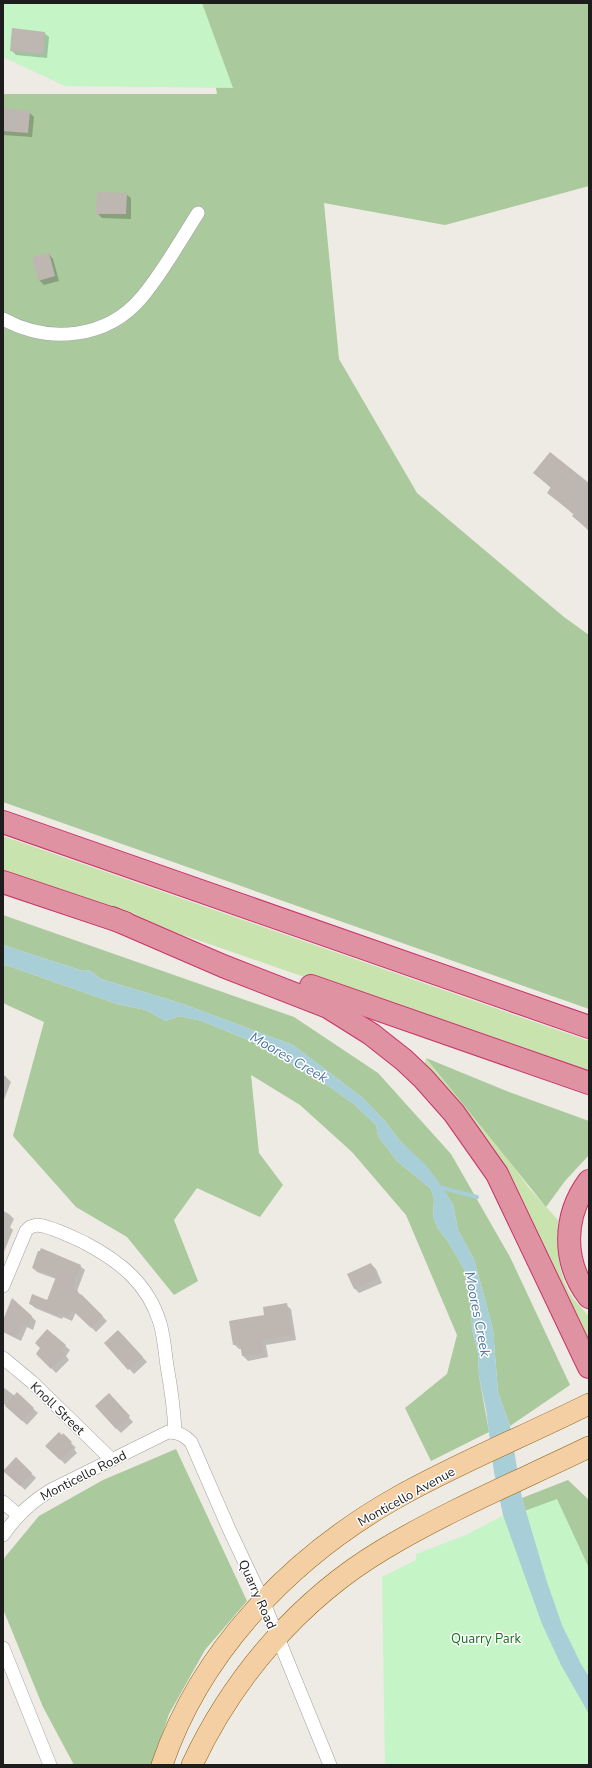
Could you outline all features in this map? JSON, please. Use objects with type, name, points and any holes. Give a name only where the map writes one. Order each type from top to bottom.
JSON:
[{"type":"highway","points":[[3,822],[589,1027]]},
{"type":"highway","points":[[3,882],[112,918],[589,1083]]},
{"type":"highway","points":[[112,918],[223,966],[328,1007],[371,1034],[404,1060],[423,1078],[458,1118],[497,1174],[589,1367]]},
{"type":"highway","points":[[589,1180],[574,1205],[569,1224],[568,1238],[570,1258],[575,1274],[589,1298]]},
{"type":"main road","name":"Monticello Avenue","points":[[162,1765],[178,1725],[199,1685],[233,1637],[263,1601],[288,1575],[326,1544],[360,1520],[396,1498],[589,1404]]},
{"type":"main road","points":[[192,1765],[206,1737],[230,1698],[258,1660],[307,1607],[356,1568],[398,1541],[466,1506],[589,1447]]},
{"type":"street","points":[[3,319],[14,325],[52,335],[83,333],[106,325],[122,316],[142,297],[198,213]]},
{"type":"street","points":[[3,1286],[26,1231],[30,1227],[37,1225],[76,1238],[104,1253],[120,1264],[130,1273],[146,1293],[160,1325],[174,1413],[174,1432]]},
{"type":"street","name":"Knoll Street","points":[[3,1358],[42,1392],[111,1459]]},
{"type":"street","name":"Monticello Road","points":[[3,1535],[18,1515],[34,1501],[51,1490],[168,1432],[174,1432]]},
{"type":"street","name":"Quarry Road","points":[[174,1432],[184,1436],[191,1442],[263,1601],[330,1765]]},
{"type":"street","points":[[3,1502],[18,1515]]},
{"type":"street","points":[[3,1648],[50,1765]]},
{"type":"green space","points":[[3,3],[202,3],[233,88],[65,86],[3,57]]},
{"type":"green space","points":[[201,3],[589,3],[589,186],[445,225],[324,203],[339,359],[417,493],[564,617],[589,635],[589,1009],[3,802],[3,94],[217,94]]},
{"type":"green space","points":[[3,836],[589,1041],[589,1076],[3,874]]},
{"type":"green space","points":[[3,915],[294,1017],[378,1073],[451,1154],[510,1257],[570,1385],[510,1426],[498,1392],[493,1329],[474,1259],[458,1230],[453,1204],[425,1165],[401,1142],[384,1120],[363,1098],[293,1045],[183,1004],[101,979],[89,970],[83,971],[3,945]]},
{"type":"green space","points":[[3,964],[117,1004],[146,1010],[166,1021],[179,1016],[202,1021],[260,1045],[327,1085],[355,1105],[376,1125],[378,1136],[397,1161],[431,1189],[434,1199],[433,1217],[438,1229],[447,1240],[464,1269],[471,1297],[472,1329],[478,1354],[479,1376],[489,1432],[431,1461],[405,1408],[447,1374],[457,1335],[406,1215],[352,1152],[300,1105],[251,1075],[259,1153],[283,1185],[260,1217],[197,1188],[174,1220],[198,1281],[174,1295],[127,1237],[76,1207],[13,1136],[44,1022],[3,1003]]},
{"type":"green space","points":[[426,1058],[503,1152],[529,1188],[558,1220],[558,1250],[561,1271],[573,1298],[589,1317],[589,1352],[573,1319],[423,1071]]},
{"type":"green space","points":[[426,1058],[509,1092],[589,1121],[589,1155],[565,1181],[546,1207]]},
{"type":"green space","points":[[176,1449],[247,1601],[205,1650],[169,1714],[152,1765],[74,1765],[43,1707],[3,1609],[3,1562],[5,1557],[39,1516],[103,1480]]},
{"type":"green space","points":[[568,1480],[589,1500],[589,1677],[533,1539],[522,1498]]},
{"type":"green space","name":"Quarry Park","points":[[557,1499],[589,1568],[589,1765],[385,1765],[382,1577],[416,1560],[416,1554],[466,1535],[517,1508],[519,1513]]},
{"type":"water","name":"Moores Creek","points":[[3,945],[83,971],[89,970],[101,979],[183,1004],[293,1045],[363,1098],[384,1120],[401,1142],[425,1164],[439,1182],[453,1204],[458,1230],[474,1259],[493,1329],[498,1392],[510,1426],[522,1498],[547,1582],[562,1625],[589,1677],[589,1714],[561,1665],[542,1624],[503,1515],[494,1472],[486,1410],[479,1376],[478,1354],[472,1329],[471,1297],[464,1269],[447,1240],[438,1229],[433,1217],[434,1199],[431,1189],[397,1161],[378,1136],[376,1125],[355,1105],[327,1085],[260,1045],[202,1021],[179,1016],[166,1021],[146,1010],[117,1004],[3,964]]},
{"type":"building","points":[[12,28],[45,32],[43,54],[10,51]]},
{"type":"building","points":[[3,108],[30,111],[28,133],[3,131]]},
{"type":"building","points":[[97,192],[127,193],[126,214],[96,214]]},
{"type":"building","points":[[49,253],[55,276],[38,281],[32,257]]},
{"type":"building","points":[[550,452],[589,483],[589,530],[572,516],[574,514],[547,493],[551,487],[533,473]]},
{"type":"building","points":[[41,1248],[81,1265],[72,1288],[78,1291],[77,1293],[82,1295],[103,1316],[91,1328],[71,1309],[68,1317],[58,1313],[57,1315],[29,1304],[32,1294],[47,1300],[56,1277],[32,1268],[38,1251],[40,1251]]},
{"type":"building","points":[[371,1263],[378,1278],[354,1289],[347,1274]]},
{"type":"building","points":[[12,1298],[32,1316],[28,1326],[22,1323],[16,1337],[3,1331],[3,1320]]},
{"type":"building","points":[[287,1303],[292,1335],[262,1340],[264,1353],[242,1356],[240,1344],[233,1345],[229,1321],[264,1315],[263,1307]]},
{"type":"building","points":[[47,1329],[66,1345],[61,1351],[65,1354],[51,1369],[36,1354],[40,1348],[35,1343]]},
{"type":"building","points":[[118,1330],[143,1357],[128,1370],[104,1343]]},
{"type":"building","points":[[17,1392],[34,1408],[22,1421],[5,1406]]},
{"type":"building","points":[[109,1393],[130,1416],[116,1429],[95,1406]]},
{"type":"building","points":[[59,1432],[62,1435],[63,1433],[72,1442],[70,1444],[74,1447],[60,1460],[45,1446]]},
{"type":"building","points":[[16,1457],[32,1473],[20,1486],[3,1471]]},
{"type":"waterway","points":[[439,1187],[477,1197]]}]
